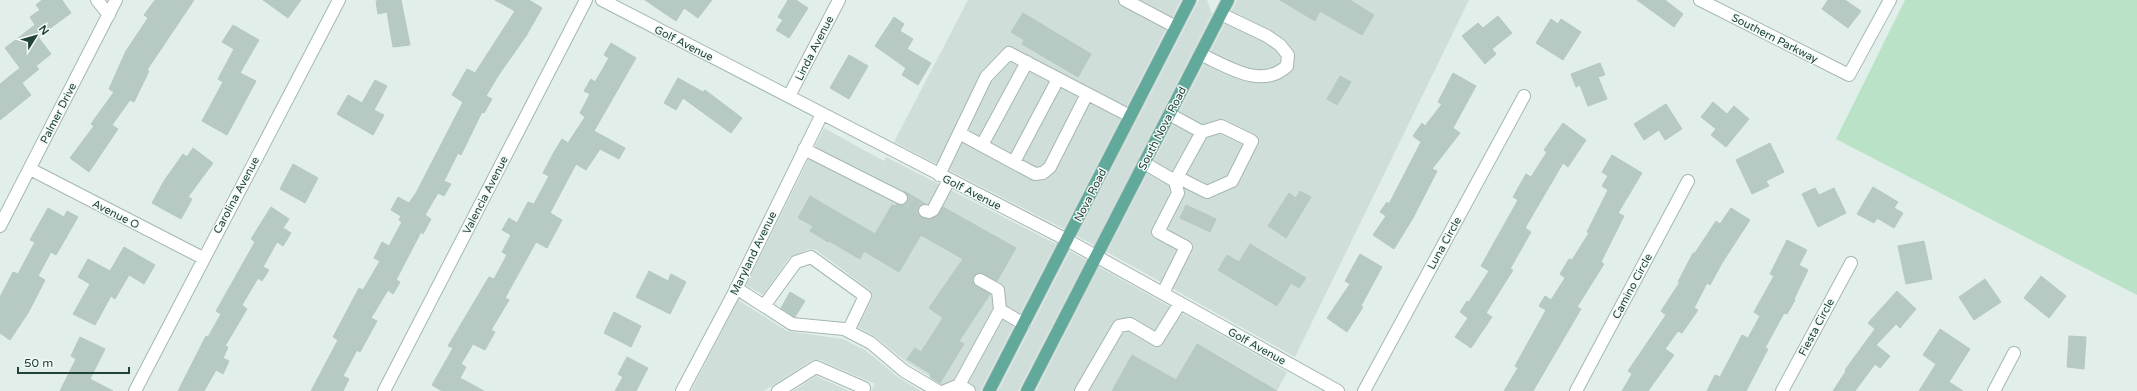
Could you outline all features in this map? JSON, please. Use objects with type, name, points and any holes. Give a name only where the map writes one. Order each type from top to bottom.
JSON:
[{"type":"main road","name":"Nova Road","points":[[989,391],[1190,0]]},
{"type":"main road","points":[[1216,0],[1221,14]]},
{"type":"main road","name":"South Nova Road","points":[[1096,256],[1228,0]]},
{"type":"main road","points":[[1027,391],[1096,256]]},
{"type":"street","points":[[97,0],[109,15]]},
{"type":"street","name":"Palmer Drive","points":[[0,226],[116,0]]},
{"type":"street","name":"Carolina Avenue","points":[[135,391],[338,0]]},
{"type":"street","name":"Valencia Avenue","points":[[384,391],[586,0]]},
{"type":"street","name":"Golf Avenue","points":[[602,0],[1067,240],[1338,391]]},
{"type":"street","name":"Linda Avenue","points":[[788,96],[839,0]]},
{"type":"street","points":[[1125,0],[1146,5],[1176,27]]},
{"type":"street","name":"Southern Parkway","points":[[1700,0],[1720,5],[1849,75],[1890,0]]},
{"type":"street","points":[[1200,54],[1251,77],[1271,75],[1281,72],[1287,66],[1288,55],[1280,45],[1221,14]]},
{"type":"street","points":[[925,211],[929,212],[933,210],[959,133],[986,77],[1009,53],[1130,116]]},
{"type":"street","points":[[982,146],[1027,62]]},
{"type":"street","points":[[1014,162],[1058,79]]},
{"type":"street","points":[[959,133],[1035,174],[1043,173],[1050,167],[1087,94]]},
{"type":"street","name":"Luna Circle","points":[[1364,391],[1524,96]]},
{"type":"street","name":"Maryland Avenue","points":[[682,391],[736,288],[822,114]]},
{"type":"street","points":[[1169,114],[1202,132]]},
{"type":"street","points":[[1144,163],[1176,179],[1207,192],[1232,181],[1252,141],[1221,126],[1202,132],[1176,179],[1178,193],[1158,232],[1186,247],[1163,293]]},
{"type":"street","points":[[804,149],[900,198]]},
{"type":"street","name":"Avenue O","points":[[30,169],[203,258]]},
{"type":"street","name":"Camino Circle","points":[[1576,391],[1688,181]]},
{"type":"street","points":[[764,306],[796,262],[811,257],[865,296],[848,331]]},
{"type":"street","name":"Fiesta Circle","points":[[1782,391],[1851,263]]},
{"type":"street","points":[[945,391],[964,388],[1000,310],[998,290],[980,280]]},
{"type":"street","points":[[736,288],[792,324],[844,329],[848,331],[871,344],[904,371],[933,388]]},
{"type":"street","points":[[1081,391],[1119,326],[1130,324],[1157,340],[1180,303]]},
{"type":"street","points":[[1000,310],[1024,324]]},
{"type":"street","points":[[1994,391],[2014,353]]},
{"type":"street","points":[[778,391],[816,367],[864,388]]},
{"type":"shaded area","points":[[968,0],[1181,0],[1064,229],[894,142]]},
{"type":"shaded area","points":[[1199,0],[1207,0],[1212,14],[1094,245],[1077,236]]},
{"type":"shaded area","points":[[1237,0],[1469,0],[1295,357],[1107,252]]},
{"type":"shaded area","points":[[824,128],[884,161],[886,157],[1056,244],[980,391],[933,391],[939,382],[909,364],[876,337],[858,327],[872,299],[870,290],[816,250],[809,249],[789,258],[763,295],[746,285]]},
{"type":"shaded area","points":[[1070,251],[1086,260],[1018,391],[998,391]]},
{"type":"shaded area","points":[[1099,267],[1287,372],[1277,391],[1036,391]]},
{"type":"shaded area","points":[[738,300],[787,331],[843,339],[865,350],[898,377],[921,391],[871,391],[875,384],[820,360],[812,360],[764,391],[691,391]]},
{"type":"shaded area","points":[[816,376],[849,391],[793,391]]},
{"type":"green space","points":[[1905,0],[2137,0],[2137,295],[1836,139]]},
{"type":"building","points":[[42,0],[62,0],[71,13],[38,37],[51,54],[36,66],[39,69],[22,83],[31,95],[0,120],[0,84],[20,68],[5,48],[35,25],[30,17],[40,10],[36,5]]},
{"type":"building","points":[[155,0],[194,0],[147,70],[149,71],[134,102],[130,100],[112,125],[118,129],[89,172],[70,158],[94,126],[91,124],[114,92],[109,89],[126,51],[148,18],[144,15]]},
{"type":"building","points":[[263,0],[301,0],[288,18]]},
{"type":"building","points":[[401,0],[410,45],[393,47],[387,12],[378,14],[376,1]]},
{"type":"building","points":[[495,0],[529,0],[542,8],[526,36],[486,96],[492,99],[484,113],[482,112],[461,155],[458,153],[444,181],[451,184],[444,196],[438,193],[425,215],[431,219],[423,234],[421,232],[396,280],[400,282],[393,294],[388,290],[371,318],[377,321],[360,352],[357,350],[343,376],[349,379],[343,391],[311,391],[338,340],[333,337],[359,288],[363,290],[380,261],[374,258],[382,242],[389,246],[402,222],[399,220],[401,216],[391,210],[398,197],[409,203],[416,193],[463,102],[452,95],[467,69],[475,73],[515,11]]},
{"type":"building","points":[[645,0],[712,0],[698,18],[684,8],[676,21]]},
{"type":"building","points":[[788,0],[796,0],[808,8],[789,38],[776,30],[783,20],[778,17]]},
{"type":"building","points":[[1280,0],[1350,0],[1374,15],[1362,35],[1320,11],[1315,21]]},
{"type":"building","points":[[1637,0],[1665,0],[1683,14],[1674,27]]},
{"type":"building","points":[[1828,0],[1845,0],[1861,11],[1848,28],[1822,9]]},
{"type":"building","points":[[1023,13],[1091,54],[1078,77],[1022,44],[1024,40],[1011,32]]},
{"type":"building","points":[[1498,16],[1512,33],[1492,49],[1496,54],[1485,64],[1462,36],[1478,23],[1483,28]]},
{"type":"building","points":[[894,17],[904,24],[900,31],[913,39],[907,49],[931,63],[918,85],[902,75],[906,68],[875,46]]},
{"type":"building","points":[[1551,19],[1558,24],[1561,19],[1581,32],[1563,60],[1536,43]]},
{"type":"building","points":[[233,25],[259,40],[240,73],[256,81],[227,135],[202,121],[223,82],[218,79],[234,49],[222,42]]},
{"type":"building","points":[[611,43],[636,58],[594,131],[625,148],[619,159],[600,149],[586,170],[576,164],[550,213],[562,220],[547,248],[536,242],[505,298],[509,300],[491,330],[495,332],[485,350],[473,344],[461,364],[466,367],[460,378],[484,391],[442,391],[432,385],[453,348],[448,346],[489,277],[494,279],[507,255],[502,252],[511,235],[502,230],[509,218],[517,223],[528,202],[534,204],[549,176],[543,173],[554,152],[562,139],[568,143],[585,117],[580,113],[590,94],[584,91],[591,79],[595,82],[609,58],[604,55]]},
{"type":"building","points":[[849,55],[868,66],[849,99],[830,88]]},
{"type":"building","points":[[1600,63],[1605,75],[1598,77],[1607,99],[1588,106],[1580,85],[1576,87],[1571,74]]},
{"type":"building","points":[[1453,73],[1476,86],[1453,128],[1460,133],[1432,169],[1437,171],[1413,218],[1394,249],[1373,235],[1386,216],[1380,212],[1387,202],[1389,204],[1421,142],[1413,136],[1422,123],[1425,126],[1442,104],[1438,102]]},
{"type":"building","points":[[1340,76],[1351,82],[1337,105],[1327,99]]},
{"type":"building","points":[[678,78],[703,92],[705,90],[742,118],[731,133],[683,98],[676,110],[664,103]]},
{"type":"building","points":[[375,80],[387,86],[374,110],[384,115],[373,135],[337,114],[348,95],[362,103]]},
{"type":"building","points":[[1713,102],[1727,114],[1734,106],[1749,119],[1726,147],[1711,135],[1716,129],[1701,117]]},
{"type":"building","points":[[1666,104],[1682,129],[1665,140],[1659,130],[1644,140],[1634,124]]},
{"type":"building","points":[[1563,123],[1586,140],[1568,167],[1563,163],[1525,228],[1531,232],[1510,269],[1513,270],[1486,313],[1492,317],[1471,348],[1455,337],[1468,318],[1460,312],[1467,301],[1469,302],[1489,271],[1481,266],[1518,200],[1513,197],[1526,174],[1531,177],[1547,152],[1544,150]]},
{"type":"building","points":[[1770,143],[1784,172],[1766,181],[1769,186],[1752,194],[1736,160]]},
{"type":"building","points":[[193,148],[213,163],[188,197],[192,199],[181,219],[152,203],[164,181],[183,154],[187,157]]},
{"type":"building","points":[[1612,155],[1642,173],[1618,213],[1624,216],[1601,262],[1604,264],[1577,307],[1581,309],[1533,391],[1504,391],[1518,368],[1515,366],[1546,310],[1539,306],[1545,296],[1551,300],[1565,278],[1560,274],[1569,259],[1572,260],[1589,233],[1587,232],[1608,190],[1602,186],[1608,176],[1602,172]]},
{"type":"building","points":[[293,164],[318,178],[305,203],[280,189]]},
{"type":"building","points":[[1873,187],[1898,202],[1894,208],[1903,213],[1894,228],[1877,218],[1874,223],[1857,214]]},
{"type":"building","points":[[1815,188],[1819,195],[1834,188],[1846,213],[1818,227],[1802,194]]},
{"type":"building","points":[[904,191],[926,204],[920,206],[918,210],[920,216],[923,218],[928,219],[936,217],[943,207],[1016,248],[997,281],[980,273],[974,276],[974,284],[990,294],[959,341],[964,344],[940,383],[930,377],[931,374],[907,359],[915,348],[921,352],[943,318],[929,308],[963,259],[921,235],[899,272],[864,251],[860,259],[829,241],[828,242],[810,231],[813,226],[798,218],[810,196],[875,234],[892,205],[902,205],[907,202],[908,197]]},
{"type":"building","points":[[1300,191],[1311,197],[1286,238],[1268,226],[1289,193],[1296,198]]},
{"type":"building","points":[[1186,205],[1216,219],[1210,232],[1180,218]]},
{"type":"building","points":[[271,207],[289,219],[283,228],[291,233],[283,246],[277,242],[263,267],[269,270],[262,281],[258,278],[242,305],[247,309],[225,346],[228,347],[223,358],[229,361],[223,374],[216,370],[204,391],[178,391],[206,336],[208,337],[221,314],[216,311],[255,242],[251,239]]},
{"type":"building","points":[[48,208],[64,217],[67,211],[78,217],[56,255],[51,252],[38,276],[45,280],[28,313],[10,340],[0,333],[0,297],[13,272],[18,274],[35,242],[30,240]]},
{"type":"building","points":[[1731,208],[1750,220],[1722,263],[1710,285],[1707,283],[1694,308],[1698,310],[1682,333],[1678,331],[1665,349],[1674,355],[1648,391],[1622,391],[1632,374],[1628,371],[1666,315],[1661,311],[1680,282],[1678,282],[1693,253],[1695,253],[1716,221],[1720,224]]},
{"type":"building","points":[[1787,240],[1807,250],[1799,265],[1808,270],[1794,299],[1795,300],[1787,314],[1784,313],[1765,348],[1768,349],[1746,391],[1707,391],[1715,375],[1720,377],[1742,335],[1748,338],[1760,316],[1754,312],[1774,276],[1770,274]]},
{"type":"building","points":[[1924,241],[1932,279],[1906,284],[1898,246]]},
{"type":"building","points":[[1250,244],[1306,278],[1299,288],[1291,283],[1277,306],[1218,270],[1227,255],[1239,262]]},
{"type":"building","points":[[124,247],[155,265],[144,284],[129,275],[115,299],[111,296],[95,325],[73,314],[90,284],[78,277],[88,259],[110,271]]},
{"type":"building","points":[[1360,254],[1382,267],[1361,306],[1363,307],[1347,332],[1327,318],[1350,284],[1345,281]]},
{"type":"building","points":[[649,271],[668,281],[671,274],[686,282],[670,314],[636,297]]},
{"type":"building","points":[[2041,276],[2066,296],[2049,318],[2024,298]]},
{"type":"building","points":[[1985,279],[2001,302],[1974,320],[1959,297]]},
{"type":"building","points":[[1897,291],[1916,309],[1900,328],[1896,324],[1876,345],[1890,356],[1880,368],[1875,364],[1855,391],[1833,391],[1846,371],[1845,370],[1875,329],[1868,323]]},
{"type":"building","points":[[790,292],[805,301],[795,317],[781,308]]},
{"type":"building","points":[[614,312],[641,326],[631,347],[604,333]]},
{"type":"building","points":[[1940,329],[1970,349],[1949,382],[1963,391],[1919,391],[1936,364],[1923,355]]},
{"type":"building","points":[[2069,336],[2086,337],[2084,369],[2067,367]]},
{"type":"building","points":[[80,337],[105,349],[90,379],[113,391],[60,391],[76,359],[71,356]]},
{"type":"building","points":[[1197,344],[1277,391],[1112,391],[1132,355],[1176,380]]},
{"type":"building","points":[[627,357],[648,368],[636,391],[615,391],[623,377],[618,374]]},
{"type":"tunnel","points":[[901,198],[925,211]]}]
